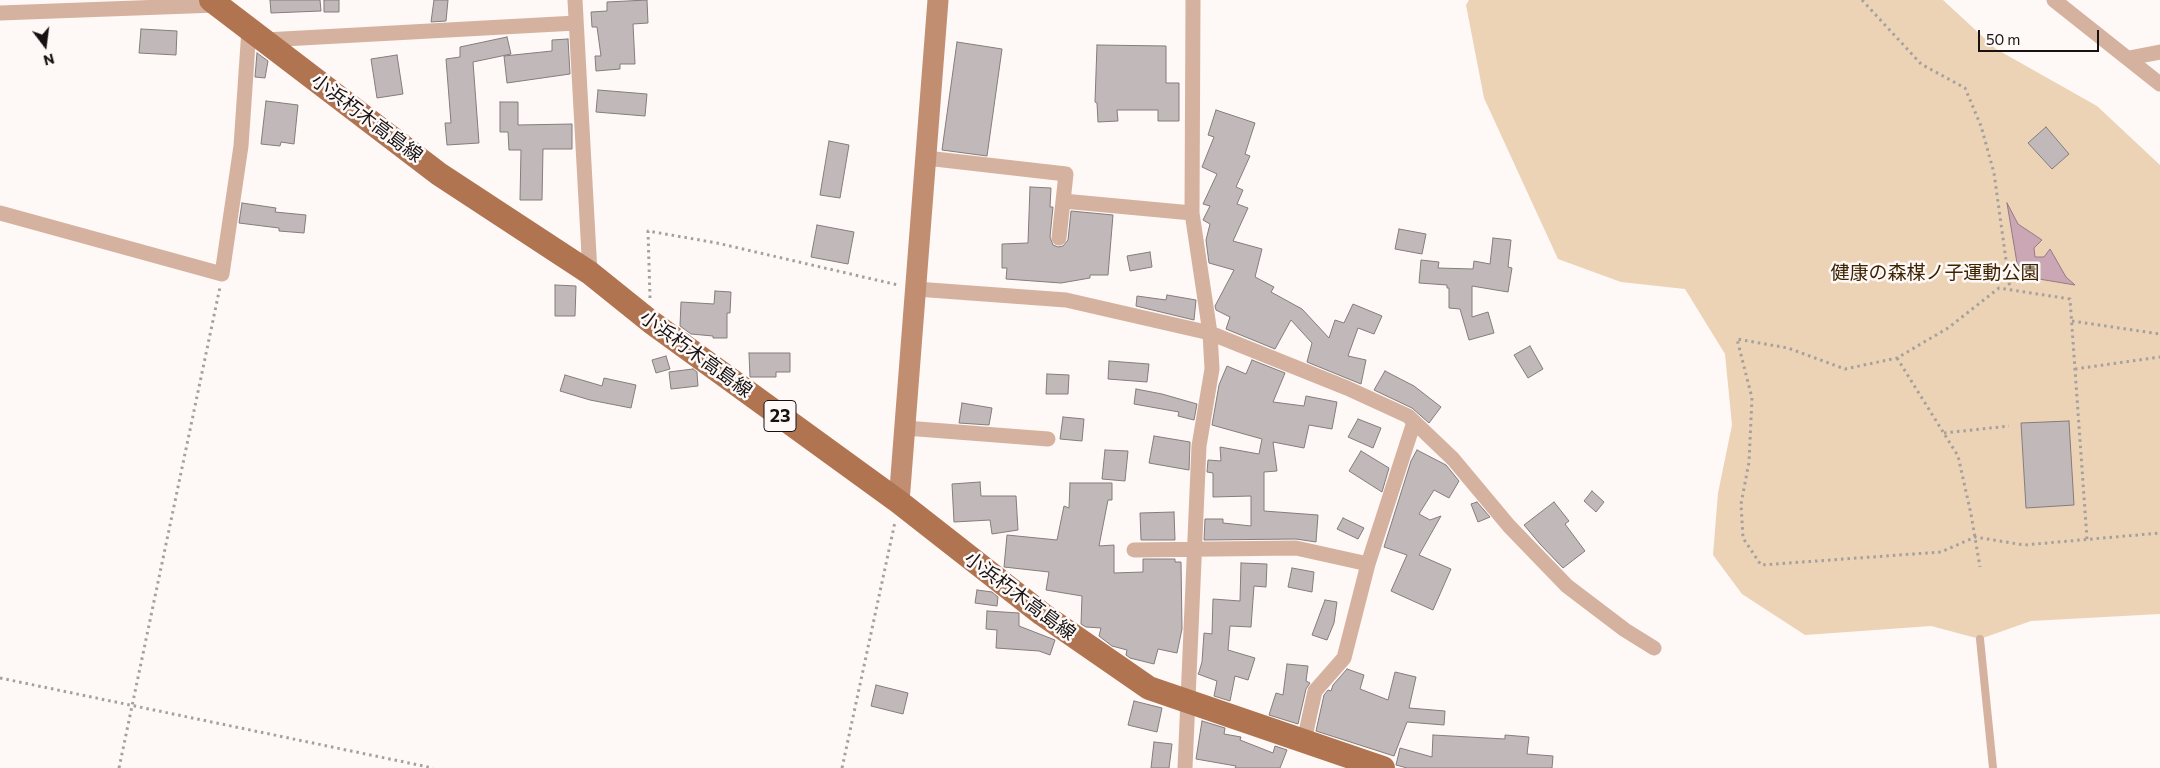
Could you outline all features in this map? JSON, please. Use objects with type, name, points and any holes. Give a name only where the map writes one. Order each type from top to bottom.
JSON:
[{"type":"main road","points":[[899,502],[938,0]]},
{"type":"main road","name":"小浜朽木高島線","points":[[214,2],[439,174],[590,273],[651,322],[899,502],[1042,614],[1149,688],[1383,768]]},
{"type":"street","points":[[575,0],[590,273]]},
{"type":"street","points":[[1185,768],[1199,446],[1212,369],[1210,333],[1192,213],[1193,0]]},
{"type":"street","points":[[2054,0],[2160,84]]},
{"type":"street","points":[[0,13],[214,2]]},
{"type":"street","points":[[0,213],[222,274],[257,35],[576,23]]},
{"type":"street","points":[[2129,58],[2160,52]]},
{"type":"street","points":[[926,158],[1066,174],[1059,238]]},
{"type":"street","points":[[1063,201],[1192,213]]},
{"type":"street","points":[[916,289],[1066,300],[1210,333],[1346,388],[1408,416],[1453,459],[1510,526],[1567,586],[1625,630],[1654,648]]},
{"type":"street","points":[[1304,741],[1315,691],[1344,658],[1368,564],[1414,422]]},
{"type":"street","points":[[905,428],[1048,439]]},
{"type":"street","points":[[1134,550],[1296,548],[1368,564]]},
{"type":"lane","points":[[1980,639],[1993,768]]},
{"type":"path","points":[[1862,0],[1921,64],[1966,88],[1981,126],[1994,173],[2010,289]]},
{"type":"path","points":[[651,322],[648,231],[717,243],[916,289]]},
{"type":"path","points":[[119,768],[222,274]]},
{"type":"path","points":[[2087,540],[2070,299],[1998,288],[1948,328],[1897,358],[1845,370],[1788,348],[1737,338],[1752,398],[1749,462],[1741,504],[1744,538],[1761,565],[1941,552],[1975,537],[2024,545],[2087,540],[2160,533]]},
{"type":"path","points":[[2072,321],[2160,334]]},
{"type":"path","points":[[2075,369],[2160,357]]},
{"type":"path","points":[[1897,358],[1958,456],[1980,568]]},
{"type":"path","points":[[1944,433],[2010,426]]},
{"type":"path","points":[[842,768],[899,502]]},
{"type":"path","points":[[0,678],[433,768]]},
{"type":"green space","name":"健康の森楳ノ子運動公園","points":[[1469,0],[1943,0],[1996,49],[2097,106],[2160,165],[2160,614],[2031,621],[1980,639],[1931,626],[1805,635],[1742,594],[1713,555],[1718,493],[1732,425],[1725,354],[1685,289],[1621,282],[1558,259],[1484,98],[1466,5]]},
{"type":"shaded area","points":[[2007,203],[2018,224],[2042,240],[2034,248],[2035,257],[2044,257],[2050,249],[2066,277],[2075,285],[2039,279],[2023,273],[2017,263]]},
{"type":"building","points":[[270,0],[320,0],[321,11],[271,13]]},
{"type":"building","points":[[324,0],[339,0],[339,12],[324,12]]},
{"type":"building","points":[[434,0],[448,0],[446,21],[431,22]]},
{"type":"building","points":[[647,0],[648,23],[633,24],[635,64],[620,64],[620,69],[596,71],[595,56],[601,56],[597,27],[592,27],[591,12],[607,11],[607,2]]},
{"type":"building","points":[[141,29],[177,31],[176,55],[139,53]]},
{"type":"building","points":[[507,37],[511,54],[473,62],[479,143],[447,145],[445,123],[451,123],[446,59],[460,57],[460,47]]},
{"type":"building","points":[[568,39],[570,74],[507,83],[504,56],[552,51],[552,40]]},
{"type":"building","points":[[957,42],[1002,49],[987,156],[942,150]]},
{"type":"building","points":[[1097,45],[1166,46],[1166,83],[1179,83],[1179,121],[1158,121],[1158,110],[1117,110],[1118,121],[1098,122],[1097,103],[1095,102]]},
{"type":"building","points":[[257,53],[268,61],[265,78],[255,77]]},
{"type":"building","points":[[397,55],[403,94],[377,98],[371,59]]},
{"type":"building","points":[[598,90],[647,94],[645,116],[596,112]]},
{"type":"building","points":[[266,101],[298,105],[294,144],[281,142],[280,146],[261,144]]},
{"type":"building","points":[[500,102],[518,102],[518,125],[572,124],[572,149],[543,149],[542,200],[520,200],[521,150],[509,150],[508,132],[500,132]]},
{"type":"building","points":[[1216,110],[1255,123],[1245,154],[1250,156],[1236,187],[1243,190],[1237,204],[1248,208],[1233,241],[1262,249],[1255,277],[1274,287],[1271,292],[1302,309],[1329,338],[1335,320],[1344,323],[1353,304],[1382,316],[1374,334],[1358,328],[1348,356],[1366,360],[1361,384],[1307,362],[1312,343],[1291,320],[1275,349],[1226,329],[1230,317],[1216,310],[1215,306],[1234,270],[1209,263],[1206,240],[1210,224],[1203,220],[1210,206],[1203,204],[1217,174],[1202,167],[1214,137],[1208,135]]},
{"type":"building","points":[[2046,127],[2069,154],[2052,169],[2028,143]]},
{"type":"building","points":[[829,141],[849,145],[840,198],[820,195]]},
{"type":"building","points":[[1030,187],[1051,188],[1050,207],[1053,207],[1050,237],[1053,245],[1058,247],[1063,246],[1068,240],[1071,211],[1113,215],[1108,275],[1090,275],[1090,278],[1061,283],[1006,279],[1007,268],[1002,268],[1002,244],[1028,243]]},
{"type":"building","points":[[242,203],[276,208],[275,212],[306,215],[304,233],[279,231],[279,228],[239,223]]},
{"type":"building","points":[[817,225],[854,232],[848,264],[811,257]]},
{"type":"building","points":[[1399,229],[1426,234],[1422,254],[1395,249]]},
{"type":"building","points":[[1493,238],[1511,240],[1508,267],[1512,268],[1508,292],[1472,286],[1472,317],[1488,312],[1494,333],[1469,340],[1460,309],[1449,308],[1449,288],[1447,288],[1447,285],[1419,283],[1421,260],[1439,262],[1438,268],[1473,269],[1474,261],[1490,264]]},
{"type":"building","points":[[1150,252],[1152,267],[1130,271],[1127,256]]},
{"type":"building","points":[[555,285],[576,286],[575,316],[555,316]]},
{"type":"building","points":[[715,291],[731,292],[730,313],[727,313],[727,338],[713,338],[713,336],[691,334],[680,326],[681,302],[714,304]]},
{"type":"building","points":[[1167,295],[1196,300],[1194,320],[1136,306],[1137,296],[1166,300]]},
{"type":"building","points":[[1530,346],[1543,369],[1528,378],[1514,355]]},
{"type":"building","points":[[749,353],[790,353],[790,372],[776,372],[776,377],[750,377]]},
{"type":"building","points":[[666,356],[670,369],[656,373],[652,360]]},
{"type":"building","points":[[1252,360],[1285,373],[1273,402],[1304,406],[1306,396],[1337,402],[1332,429],[1309,425],[1304,448],[1273,442],[1277,471],[1264,472],[1264,511],[1318,515],[1316,542],[1296,539],[1204,540],[1205,519],[1223,519],[1223,523],[1251,526],[1251,496],[1213,497],[1213,473],[1207,472],[1208,460],[1221,461],[1220,447],[1259,454],[1262,439],[1212,425],[1219,385],[1227,366],[1246,374]]},
{"type":"building","points":[[1109,361],[1149,364],[1147,382],[1108,379]]},
{"type":"building","points":[[693,369],[697,372],[698,386],[671,389],[669,372]]},
{"type":"building","points":[[1385,371],[1414,386],[1441,407],[1429,423],[1412,408],[1374,390]]},
{"type":"building","points":[[1047,374],[1069,375],[1068,394],[1046,394]]},
{"type":"building","points":[[565,375],[602,386],[604,378],[636,385],[631,408],[590,400],[560,391]]},
{"type":"building","points":[[1136,389],[1197,404],[1194,420],[1178,416],[1179,412],[1134,404]]},
{"type":"building","points":[[962,403],[992,408],[989,425],[959,423]]},
{"type":"building","points":[[1063,417],[1084,419],[1082,441],[1060,439]]},
{"type":"building","points":[[1358,419],[1381,428],[1373,448],[1348,437]]},
{"type":"building","points":[[2069,421],[2074,505],[2026,508],[2021,423]]},
{"type":"building","points":[[1154,436],[1190,442],[1189,470],[1149,463]]},
{"type":"building","points":[[1105,450],[1128,451],[1125,481],[1102,479]]},
{"type":"building","points":[[1417,450],[1446,465],[1459,481],[1449,498],[1434,490],[1419,514],[1430,520],[1441,516],[1419,555],[1451,569],[1433,610],[1391,591],[1407,555],[1384,547],[1411,461]]},
{"type":"building","points":[[1361,451],[1389,468],[1382,492],[1349,471]]},
{"type":"building","points":[[980,482],[981,496],[1016,496],[1018,530],[992,534],[990,520],[954,522],[952,484]]},
{"type":"building","points":[[1070,483],[1112,483],[1112,500],[1108,500],[1099,546],[1114,545],[1114,573],[1143,572],[1143,559],[1175,559],[1175,562],[1181,562],[1182,629],[1177,653],[1158,649],[1154,664],[1130,658],[1126,655],[1127,650],[1112,646],[1099,636],[1101,628],[1086,627],[1081,624],[1082,596],[1046,590],[1049,572],[1004,567],[1007,535],[1057,540],[1064,506],[1069,508]]},
{"type":"building","points":[[1592,491],[1604,502],[1596,512],[1584,501]]},
{"type":"building","points":[[1477,502],[1490,517],[1478,522],[1471,504]]},
{"type":"building","points":[[1554,502],[1569,521],[1565,524],[1585,551],[1563,568],[1524,525]]},
{"type":"building","points":[[1174,512],[1175,540],[1141,540],[1140,513]]},
{"type":"building","points":[[1343,518],[1364,528],[1358,539],[1337,529]]},
{"type":"building","points":[[1241,563],[1267,564],[1266,587],[1254,586],[1251,627],[1230,626],[1228,650],[1255,658],[1248,680],[1235,676],[1230,701],[1214,696],[1217,681],[1198,674],[1202,662],[1204,633],[1212,634],[1213,599],[1240,601]]},
{"type":"building","points":[[1292,568],[1314,572],[1312,592],[1288,587]]},
{"type":"building","points":[[977,590],[992,592],[998,597],[997,606],[975,603]]},
{"type":"building","points":[[1325,600],[1337,602],[1334,623],[1327,640],[1312,635]]},
{"type":"building","points":[[987,611],[1019,613],[1019,626],[1055,640],[1050,655],[1039,651],[996,648],[997,630],[986,629]]},
{"type":"building","points":[[1287,664],[1308,666],[1306,681],[1310,683],[1306,689],[1298,724],[1269,715],[1276,693],[1283,695]]},
{"type":"building","points":[[1347,669],[1364,675],[1360,689],[1388,700],[1395,672],[1416,677],[1409,708],[1445,711],[1444,725],[1407,722],[1394,756],[1316,731],[1324,695],[1328,690],[1331,691],[1333,685]]},
{"type":"building","points":[[876,685],[908,693],[903,714],[871,706]]},
{"type":"building","points":[[1134,701],[1162,708],[1157,732],[1128,725]]},
{"type":"building","points":[[1202,721],[1225,728],[1224,734],[1241,737],[1240,740],[1273,753],[1275,746],[1287,750],[1280,768],[1235,768],[1236,766],[1196,759]]},
{"type":"building","points":[[1433,735],[1505,739],[1505,735],[1529,737],[1527,754],[1553,756],[1552,768],[1407,768],[1396,765],[1400,748],[1432,757]]},
{"type":"building","points":[[1154,742],[1172,744],[1169,768],[1151,768]]}]
